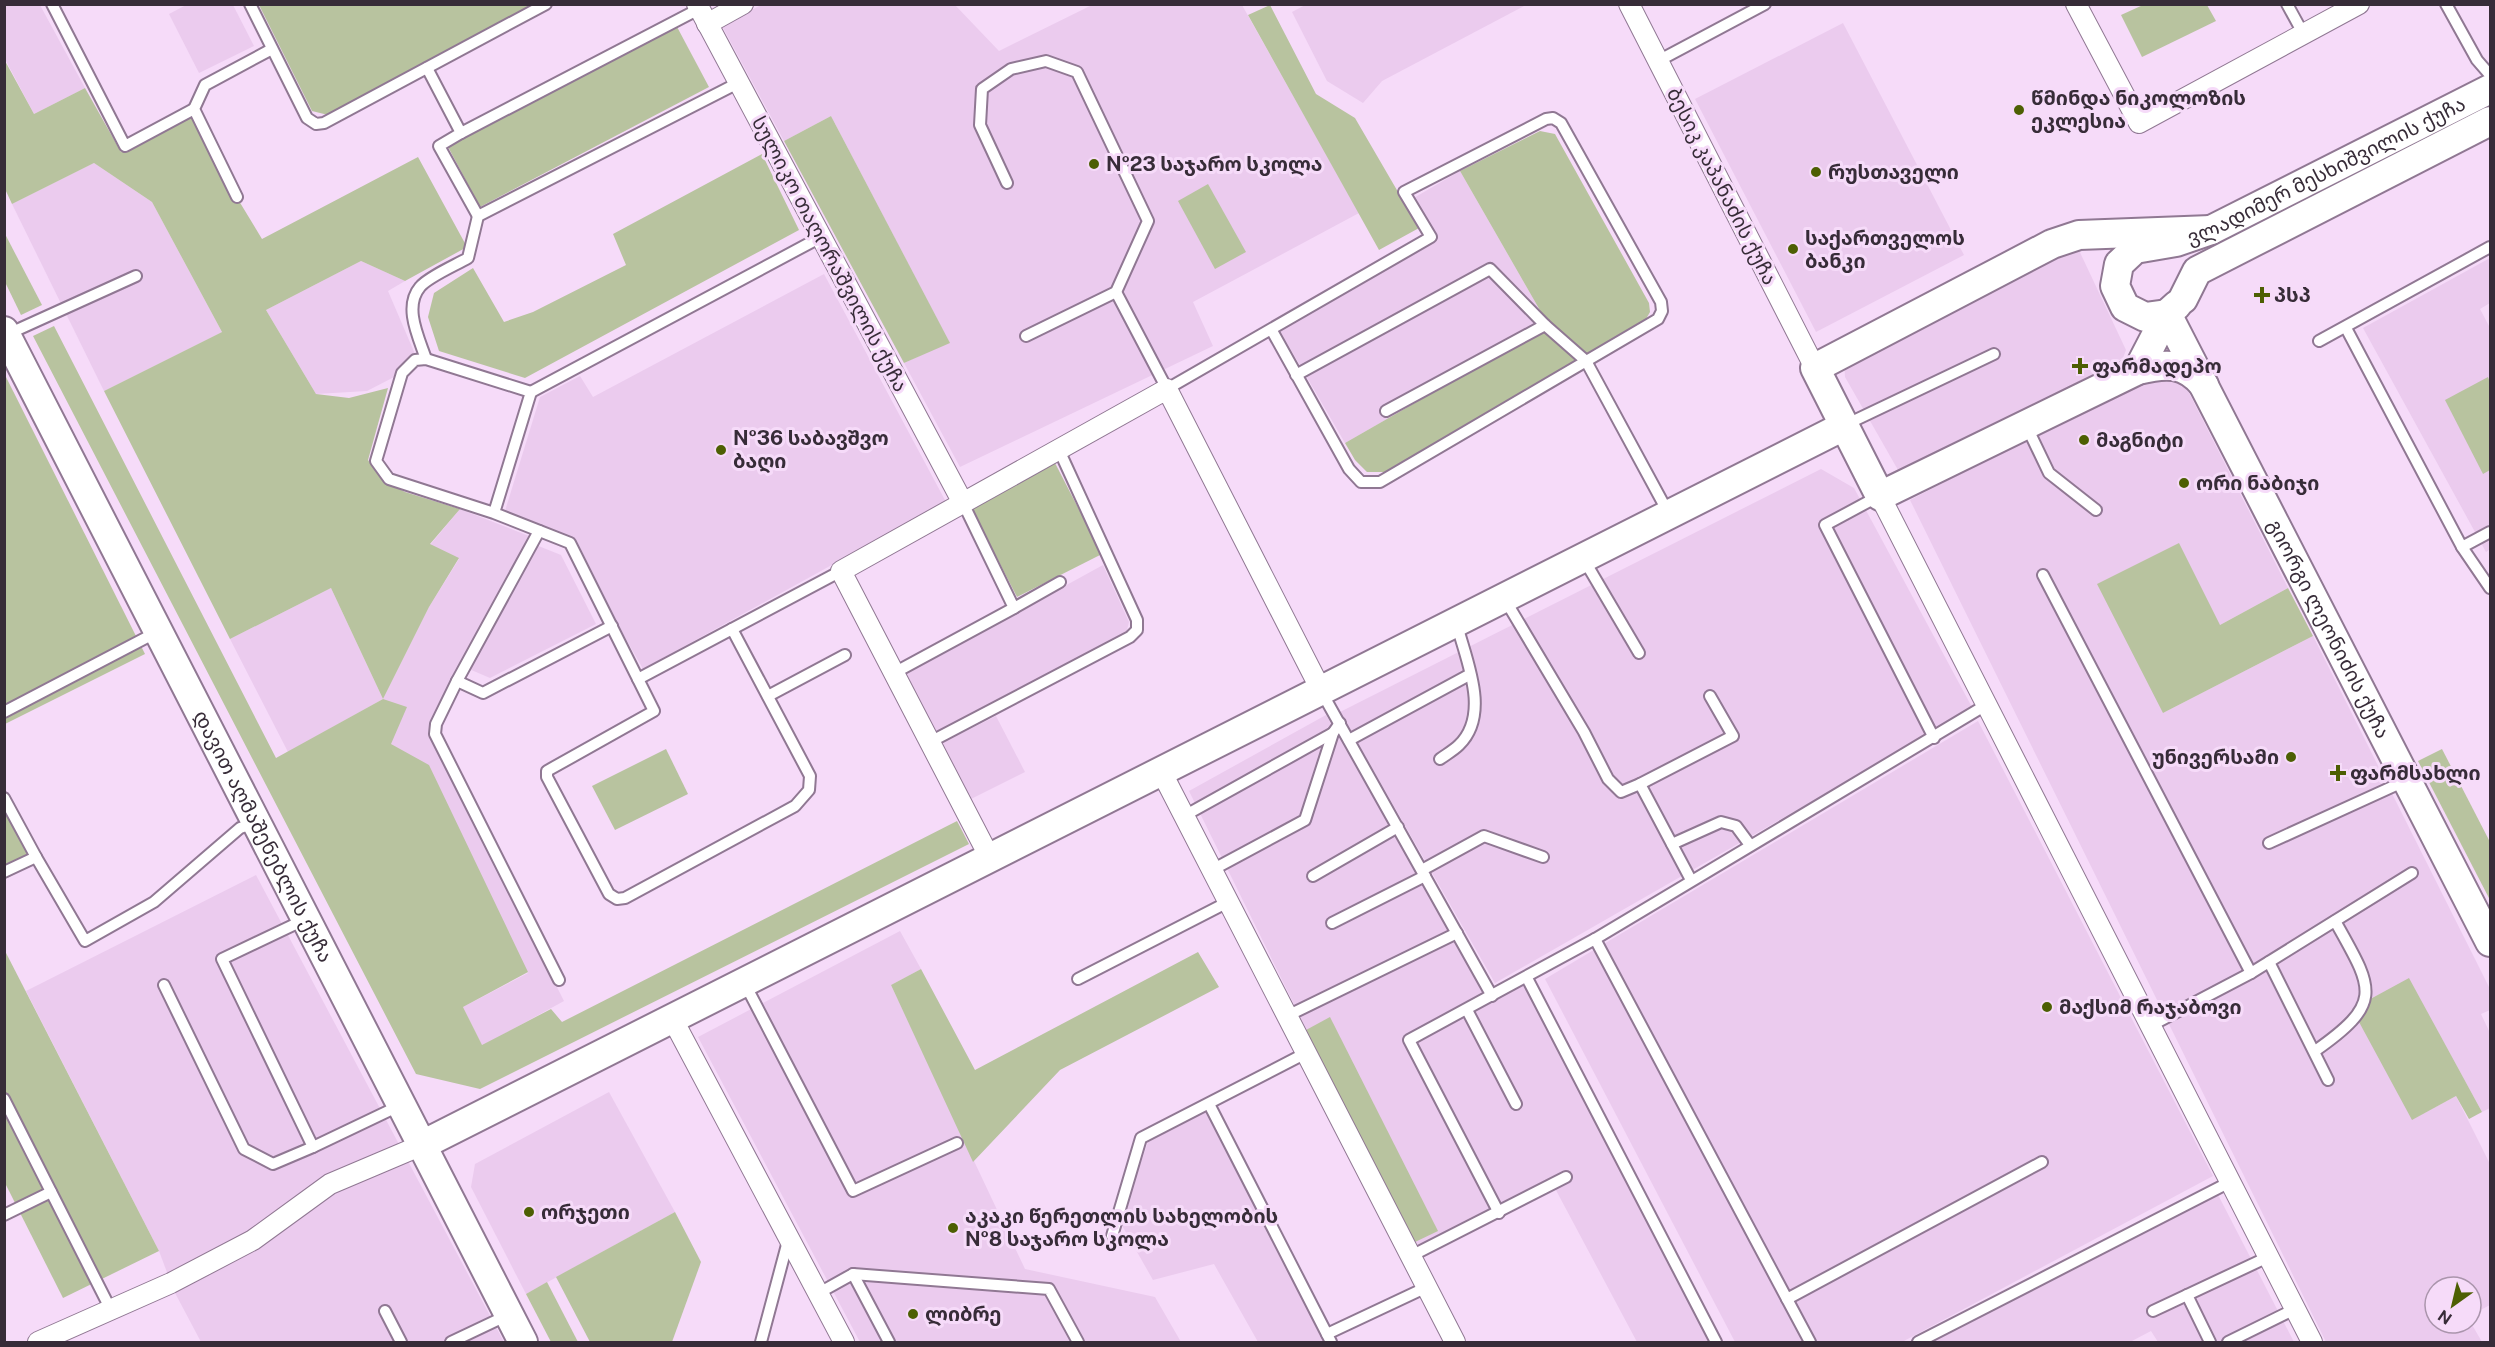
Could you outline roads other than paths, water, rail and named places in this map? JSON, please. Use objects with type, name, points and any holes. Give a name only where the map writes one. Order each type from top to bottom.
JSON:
[{"type":"street","points":[[701,12],[743,4]]},
{"type":"street","name":"ბესიკ კაპანაძის ქუჩა","points":[[1629,4],[1815,368]]},
{"type":"street","points":[[2076,4],[2139,123],[2359,4]]},
{"type":"street","name":"სულიკო თაღორაშვილის ქუჩა","points":[[701,12],[963,503]]},
{"type":"street","name":"ვლადიმერ მესხიშვილის ქუჩა","points":[[2157,245],[2211,230],[2490,89]]},
{"type":"street","name":"ვლადიმერ მესხიშვილის ქუჩა","points":[[2138,370],[2197,270],[2490,121]]},
{"type":"street","points":[[2211,230],[2079,235],[2052,244],[1815,368],[2312,1342]]},
{"type":"street","points":[[2079,235],[2119,264]]},
{"type":"street","points":[[2157,245],[2177,256],[2187,276],[2175,306],[2145,317],[2125,307],[2115,286],[2119,264],[2135,249],[2157,245]]},
{"type":"street","name":"გიორგი ლეონიძის ქუჩა","points":[[2175,306],[2204,385],[2490,942]]},
{"type":"street","name":"დავით აღმაშენებლის ქუჩა","points":[[6,333],[523,1342]]},
{"type":"street","points":[[1880,496],[2138,370],[2163,364],[2173,366],[2193,371],[2204,385]]},
{"type":"street","points":[[990,858],[841,571],[1167,389],[1321,690]]},
{"type":"street","points":[[38,1342],[112,1312],[254,1240],[330,1184],[422,1145],[1844,426]]},
{"type":"street","points":[[1161,771],[1455,1342]]},
{"type":"street","points":[[672,1018],[788,1241],[844,1342]]},
{"type":"lane","points":[[52,4],[125,146],[194,109],[205,85],[272,49]]},
{"type":"lane","points":[[250,4],[307,118],[316,124],[324,123],[546,4]]},
{"type":"lane","points":[[1658,61],[1765,4]]},
{"type":"lane","points":[[2287,4],[2304,34]]},
{"type":"lane","points":[[2446,4],[2477,60],[2490,75]]},
{"type":"lane","points":[[426,358],[413,317],[414,302],[420,287],[468,258],[478,216],[439,146],[701,12]]},
{"type":"lane","points":[[1007,183],[980,125],[982,90],[1011,69],[1046,61],[1077,72],[1148,221],[1116,292],[1026,336]]},
{"type":"lane","points":[[427,68],[461,133]]},
{"type":"lane","points":[[478,216],[738,82]]},
{"type":"lane","points":[[194,109],[237,197]]},
{"type":"lane","points":[[1116,292],[1167,389],[1271,329],[1431,237],[1404,192],[1461,161],[1546,119],[1553,118],[1561,123],[1661,302],[1662,311],[1658,319],[1380,482],[1361,482],[1349,469],[1271,329]]},
{"type":"lane","points":[[494,513],[531,392],[821,237]]},
{"type":"lane","points":[[2319,341],[2490,247]]},
{"type":"lane","points":[[1296,375],[1490,269],[1545,325],[1586,361],[1669,514]]},
{"type":"lane","points":[[6,333],[136,276]]},
{"type":"lane","points":[[1386,411],[1545,325]]},
{"type":"lane","points":[[2346,328],[2462,547],[2490,588]]},
{"type":"lane","points":[[1844,426],[1994,354]]},
{"type":"lane","points":[[531,392],[426,358],[415,360],[402,373],[376,461],[388,479],[494,513],[570,543],[654,711],[547,771],[547,777],[609,894],[617,899],[625,898],[795,806],[809,790],[810,776],[732,629]]},
{"type":"lane","points":[[2025,424],[2049,473],[2096,510]]},
{"type":"lane","points":[[930,742],[1120,642],[1137,630],[1137,620],[1059,450]]},
{"type":"lane","points":[[1880,496],[1825,525],[1934,738]]},
{"type":"lane","points":[[963,503],[1014,608]]},
{"type":"lane","points":[[539,531],[457,681],[436,724],[435,734],[559,980]]},
{"type":"lane","points":[[2462,547],[2490,532]]},
{"type":"lane","points":[[1583,557],[1639,653]]},
{"type":"lane","points":[[638,679],[841,571]]},
{"type":"lane","points":[[2043,574],[2251,973]]},
{"type":"lane","points":[[894,673],[1060,582]]},
{"type":"lane","points":[[1503,598],[1584,732],[1608,779],[1621,792],[1732,736],[1710,696]]},
{"type":"lane","points":[[1440,759],[1461,744],[1475,717],[1475,697],[1456,622]]},
{"type":"lane","points":[[457,681],[483,693],[612,626]]},
{"type":"lane","points":[[4,712],[157,631]]},
{"type":"lane","points":[[768,696],[844,655]]},
{"type":"lane","points":[[1349,740],[1469,675]]},
{"type":"lane","points":[[1321,690],[1492,996]]},
{"type":"lane","points":[[1498,1213],[1408,1040],[1527,978],[1986,705]]},
{"type":"lane","points":[[1212,870],[1305,820],[1334,733],[1340,723]]},
{"type":"lane","points":[[1184,816],[1334,733]]},
{"type":"lane","points":[[2269,843],[2407,780]]},
{"type":"lane","points":[[1640,784],[1691,880]]},
{"type":"lane","points":[[4,798],[85,941],[154,902],[240,828],[256,822]]},
{"type":"lane","points":[[1672,844],[1721,822],[1736,826],[1750,845]]},
{"type":"lane","points":[[1313,876],[1398,827]]},
{"type":"lane","points":[[1332,923],[1423,873],[1484,836],[1543,857]]},
{"type":"lane","points":[[4,872],[36,856]]},
{"type":"lane","points":[[2150,1026],[2251,973],[2412,873]]},
{"type":"lane","points":[[1078,979],[1228,902]]},
{"type":"lane","points":[[306,919],[222,959],[313,1147]]},
{"type":"lane","points":[[2315,1051],[2343,1031],[2361,1012],[2366,993],[2363,972],[2335,921]]},
{"type":"lane","points":[[1287,1016],[1457,933]]},
{"type":"lane","points":[[1594,939],[1810,1342]]},
{"type":"lane","points":[[2269,962],[2328,1080]]},
{"type":"lane","points":[[1527,978],[1716,1342]]},
{"type":"lane","points":[[744,982],[853,1191],[957,1143]]},
{"type":"lane","points":[[164,985],[244,1149],[273,1164],[402,1105]]},
{"type":"lane","points":[[1467,1010],[1516,1104]]},
{"type":"lane","points":[[1112,1236],[1141,1138],[1306,1053]]},
{"type":"lane","points":[[4,1099],[112,1312]]},
{"type":"lane","points":[[1209,1104],[1329,1338],[1427,1287]]},
{"type":"lane","points":[[1787,1299],[2042,1162]]},
{"type":"lane","points":[[1411,1256],[1566,1177]]},
{"type":"lane","points":[[1917,1342],[2230,1182]]},
{"type":"lane","points":[[4,1215],[51,1192]]},
{"type":"lane","points":[[762,1342],[788,1241]]},
{"type":"lane","points":[[2153,1311],[2268,1257]]},
{"type":"lane","points":[[817,1294],[853,1274],[1049,1289],[1078,1342]]},
{"type":"lane","points":[[853,1274],[889,1342]]},
{"type":"lane","points":[[2187,1295],[2210,1342]]},
{"type":"lane","points":[[2228,1342],[2295,1309]]},
{"type":"lane","points":[[385,1311],[401,1342]]},
{"type":"lane","points":[[451,1342],[509,1315]]},
{"type":"place","name":"წმინდა ნიკოლოზის ეკლესია","points":[[2019,110]]},
{"type":"place","name":"№23 საჯარო სკოლა","points":[[1094,164]]},
{"type":"place","name":"რუსთაველი","points":[[1816,172]]},
{"type":"place","name":"საქართველოს ბანკი","points":[[1793,249]]},
{"type":"place","name":"პსპ","points":[[2262,295]]},
{"type":"place","name":"ფარმადეპო","points":[[2080,366]]},
{"type":"place","name":"მაგნიტი","points":[[2084,440]]},
{"type":"place","name":"№36 საბავშვო ბაღი","points":[[721,450]]},
{"type":"place","name":"ორი ნაბიჯი","points":[[2184,483]]},
{"type":"place","name":"უნივერსამი","points":[[2291,757]]},
{"type":"place","name":"ფარმსახლი","points":[[2338,773]]},
{"type":"place","name":"მაქსიმ რაჯაბოვი","points":[[2047,1007]]},
{"type":"place","name":"ორჯეთი","points":[[529,1212]]},
{"type":"place","name":"აკაკი წერეთლის სახელობის №8 საჯარო სკოლა","points":[[953,1228]]},
{"type":"place","name":"ლიბრე","points":[[913,1314]]}]
